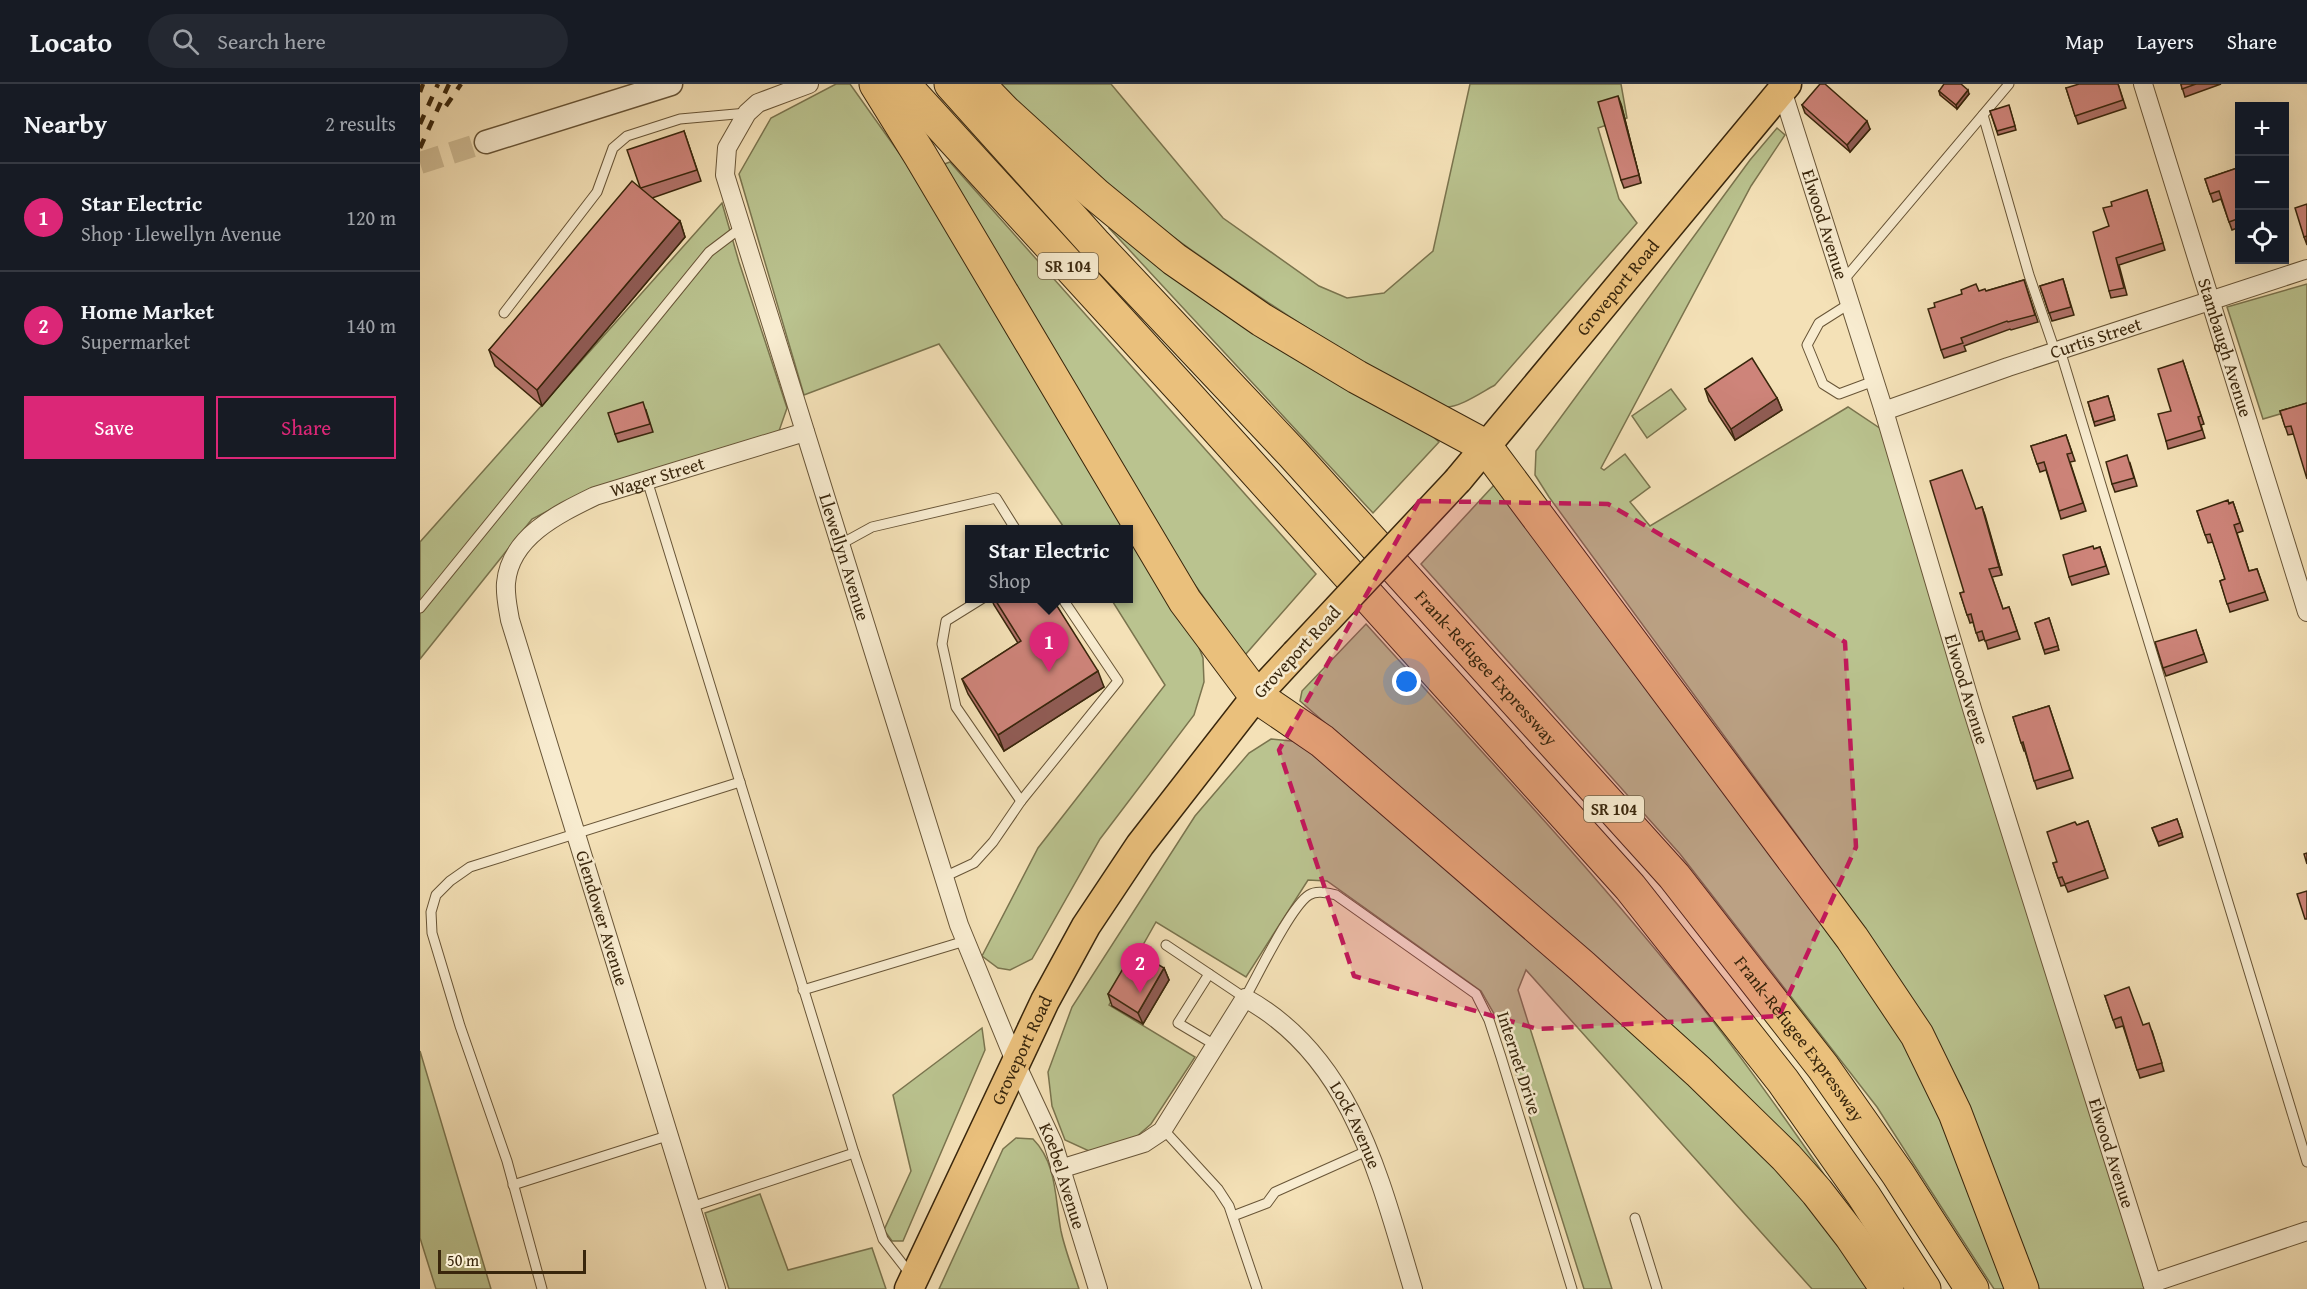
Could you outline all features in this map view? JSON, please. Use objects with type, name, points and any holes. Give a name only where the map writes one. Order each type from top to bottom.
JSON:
[{"type":"highway","points":[[876,84],[1185,602],[1256,696],[1322,741],[1573,958],[1700,1072],[1817,1192],[1851,1236],[1887,1289]]},
{"type":"highway","name":"SR 104","points":[[903,84],[1630,887],[1783,1081],[1864,1196],[1924,1289]]},
{"type":"highway","name":"Frank-Refugee Expressway","points":[[951,84],[994,115],[1094,243],[1292,453],[1674,876],[1823,1067],[1898,1174],[1972,1289]]},
{"type":"highway","points":[[978,84],[994,115],[1184,266],[1262,320],[1357,377],[1485,446],[1852,938],[1917,1035],[1955,1113],[2022,1289]]},
{"type":"main road","name":"Groveport Road","points":[[912,1284],[961,1177],[1017,1066],[1045,1001],[1086,926],[1140,845],[1256,696],[1458,480],[1785,87]]},
{"type":"street","points":[[486,142],[671,84]]},
{"type":"street","name":"Llewellyn Avenue","points":[[809,84],[758,103],[747,113],[727,148],[725,175],[944,877],[965,941],[1017,1066]]},
{"type":"street","name":"Stambaugh Avenue","points":[[2143,84],[2307,612]]},
{"type":"street","name":"Elwood Avenue","points":[[1785,87],[1977,723],[2153,1286]]},
{"type":"street","name":"Curtis Street","points":[[1884,411],[2057,350],[2307,269]]},
{"type":"street","name":"Wager Street","points":[[521,547],[539,526],[595,496],[806,432]]},
{"type":"street","name":"Glendower Avenue","points":[[521,547],[512,563],[506,582],[510,620],[716,1289]]},
{"type":"street","points":[[1060,1169],[1144,1143],[1163,1129],[1245,998]]},
{"type":"street","name":"Lock Avenue","points":[[1245,998],[1272,1013],[1294,1032],[1318,1059],[1338,1088],[1369,1150],[1413,1289]]},
{"type":"street","name":"Koebel Avenue","points":[[1017,1066],[1053,1143],[1098,1289]]},
{"type":"street","points":[[2153,1286],[2307,1231]]},
{"type":"lane","points":[[1842,282],[2009,84]]},
{"type":"lane","points":[[504,313],[597,192],[613,148],[627,136],[680,119],[747,113]]},
{"type":"lane","points":[[1983,115],[2030,275],[2057,350],[2307,1162]]},
{"type":"lane","points":[[420,608],[709,252],[741,227]]},
{"type":"lane","points":[[1850,304],[1819,323],[1807,345],[1823,384],[1839,394],[1874,381]]},
{"type":"lane","points":[[647,480],[854,1152],[883,1239],[912,1284]]},
{"type":"lane","points":[[841,544],[872,527],[996,498],[1013,525]]},
{"type":"lane","points":[[975,603],[946,621],[942,644],[956,707],[1021,801]]},
{"type":"lane","points":[[944,877],[974,863],[993,842],[1021,801],[1118,681],[1065,603]]},
{"type":"lane","points":[[542,1289],[507,1161],[432,933],[431,912],[436,895],[450,881],[470,867],[740,782]]},
{"type":"lane","name":"Internet Drive","points":[[1245,998],[1296,908],[1309,895],[1319,892],[1336,895],[1476,994],[1489,1020],[1572,1289]]},
{"type":"lane","points":[[803,990],[965,941]]},
{"type":"lane","name":"Lock Avenue","points":[[1166,945],[1245,998]]},
{"type":"lane","points":[[1209,974],[1178,1023],[1215,1045]]},
{"type":"lane","points":[[1163,1129],[1218,1189],[1233,1216],[1257,1289]]},
{"type":"lane","points":[[513,1185],[670,1136]]},
{"type":"lane","points":[[1233,1216],[1267,1203],[1275,1192],[1369,1150]]},
{"type":"lane","points":[[691,1206],[854,1152]]},
{"type":"lane","points":[[1635,1218],[1657,1289]]},
{"type":"highlighted area","points":[[1419,501],[1608,504],[1845,642],[1856,847],[1779,1016],[1538,1029],[1354,976],[1279,750]]},
{"type":"green space","points":[[836,84],[850,84],[949,223],[1123,525],[1062,525],[939,344],[804,395],[739,174],[771,118]]},
{"type":"green space","points":[[1000,84],[1111,84],[1223,218],[1319,286],[1347,298],[1384,293],[1433,251],[1470,84],[1621,84],[1627,118],[1598,128],[1619,199],[1637,223],[1495,385],[1464,402],[1445,407],[1407,391],[1378,373],[1256,295],[1165,231],[1079,161],[1038,124]]},
{"type":"green space","points":[[1777,128],[1785,135],[1751,186],[1601,468],[1604,470],[1625,454],[1650,487],[1630,502],[1650,526],[1848,407],[1881,429],[2145,1289],[2039,1289],[1961,1086],[1916,1005],[1799,838],[1535,475],[1536,451],[1750,160]]},
{"type":"green space","points":[[950,162],[1316,574],[1245,655],[1185,571],[942,165]]},
{"type":"green space","points":[[722,203],[787,408],[779,431],[592,488],[532,519],[420,659],[420,542]]},
{"type":"green space","points":[[1116,221],[1420,425],[1439,442],[1373,513],[1109,228]]},
{"type":"green space","points":[[2307,284],[2307,406],[2263,419],[2227,307]]},
{"type":"green space","points":[[1671,389],[1686,409],[1647,438],[1632,416]]},
{"type":"green space","points":[[1495,484],[1900,1030],[1945,1122],[2010,1289],[1994,1289],[1877,1107],[1680,854],[1421,564]]},
{"type":"green space","points":[[1133,541],[1191,627],[1203,658],[1204,682],[1194,715],[1100,839],[1032,959],[1010,970],[998,968],[982,956],[1038,848],[1165,685],[1114,603],[1133,603]]},
{"type":"green space","points":[[1366,624],[1535,810],[1658,953],[1738,1054],[1850,1212],[1455,836],[1300,701],[1302,691]]},
{"type":"green space","points":[[1271,739],[1312,743],[1505,913],[1776,1164],[1871,1289],[1812,1289],[1526,970],[1518,990],[1612,1289],[1584,1289],[1501,1026],[1481,991],[1327,881],[1308,880],[1246,977],[1156,922],[1109,1005],[1195,1057],[1151,1124],[1135,1138],[1089,1151],[1065,1140],[1052,1106],[1048,1072],[1072,1007],[1195,816],[1249,753]]},
{"type":"green space","points":[[982,1028],[985,1050],[903,1241],[892,1241],[884,1230],[911,1171],[893,1095]]},
{"type":"green space","points":[[420,1051],[491,1289],[436,1289],[420,1238]]},
{"type":"green space","points":[[1016,1138],[1033,1139],[1047,1159],[1054,1182],[1063,1238],[1079,1289],[939,1289],[1003,1149]]},
{"type":"green space","points":[[760,1194],[788,1270],[872,1248],[886,1289],[729,1289],[705,1213]]},
{"type":"building","points":[[1820,84],[1825,84],[1867,121],[1847,145],[1802,105]]},
{"type":"building","points":[[1944,84],[1961,84],[1968,90],[1956,105],[1939,91]]},
{"type":"building","points":[[2079,84],[2118,84],[2123,100],[2075,116],[2066,88]]},
{"type":"building","points":[[2181,84],[2196,84],[2182,89]]},
{"type":"building","points":[[1618,96],[1639,175],[1621,180],[1598,102]]},
{"type":"building","points":[[2009,105],[2015,126],[1997,131],[1990,111]]},
{"type":"building","points":[[684,131],[697,170],[641,188],[627,150]]},
{"type":"building","points":[[2235,169],[2235,220],[2229,222],[2219,191],[2210,194],[2205,179]]},
{"type":"building","points":[[632,181],[680,221],[537,390],[489,350]]},
{"type":"building","points":[[2147,190],[2163,243],[2116,258],[2124,288],[2109,291],[2093,232],[2109,226],[2103,208],[2112,206],[2111,202]]},
{"type":"building","points":[[2307,204],[2307,236],[2304,237],[2295,208]]},
{"type":"building","points":[[2063,279],[2071,307],[2049,313],[2040,286]]},
{"type":"building","points":[[2024,280],[2035,315],[2007,321],[1961,338],[1963,343],[1941,350],[1928,309],[1935,307],[1934,303],[1962,294],[1961,290],[1976,284],[1979,291],[1985,289],[1986,291]]},
{"type":"building","points":[[1752,358],[1777,398],[1731,429],[1705,389]]},
{"type":"building","points":[[2183,361],[2201,416],[2198,417],[2202,430],[2166,441],[2158,414],[2171,411],[2158,369]]},
{"type":"building","points":[[2108,396],[2114,416],[2094,422],[2088,402]]},
{"type":"building","points":[[643,402],[650,424],[615,434],[608,413]]},
{"type":"building","points":[[2307,403],[2307,479],[2291,426],[2285,427],[2280,411]]},
{"type":"building","points":[[2066,435],[2072,453],[2067,454],[2083,503],[2059,511],[2044,462],[2037,464],[2031,446]]},
{"type":"building","points":[[2127,455],[2134,478],[2112,484],[2106,462]]},
{"type":"building","points":[[1962,470],[1976,509],[1982,507],[1999,567],[1989,569],[2003,609],[2009,607],[2017,631],[1985,641],[1982,631],[1976,633],[1971,614],[1967,615],[1960,593],[1964,592],[1930,481]]},
{"type":"building","points":[[2228,500],[2229,504],[2233,502],[2240,523],[2234,525],[2249,571],[2257,569],[2265,592],[2227,604],[2220,581],[2225,579],[2210,534],[2205,535],[2197,511]]},
{"type":"building","points":[[2093,546],[2094,549],[2100,547],[2106,566],[2069,577],[2063,555]]},
{"type":"building","points":[[997,603],[1055,603],[1098,671],[998,735],[962,679],[1021,641]]},
{"type":"building","points":[[2049,618],[2058,646],[2044,650],[2035,623]]},
{"type":"building","points":[[2196,630],[2204,654],[2163,668],[2155,642]]},
{"type":"building","points":[[2049,706],[2070,770],[2034,781],[2013,717]]},
{"type":"building","points":[[2177,819],[2182,833],[2158,842],[2152,828]]},
{"type":"building","points":[[2088,821],[2105,870],[2065,884],[2062,877],[2058,878],[2053,863],[2057,862],[2047,832],[2075,822],[2077,825]]},
{"type":"building","points":[[2307,891],[2307,919],[2305,919],[2297,894]]},
{"type":"building","points":[[1134,950],[1164,968],[1138,1013],[1108,994]]},
{"type":"building","points":[[2129,987],[2143,1025],[2149,1023],[2162,1063],[2137,1070],[2121,1017],[2113,1020],[2105,996]]},
{"type":"tunnel","points":[[420,163],[486,142]]},
{"type":"railway","points":[[420,92],[423,84]]},
{"type":"railway","points":[[420,124],[438,84]]},
{"type":"railway","points":[[420,148],[449,84]]},
{"type":"railway","points":[[446,106],[461,84]]},
{"type":"place","name":"Star Electric","points":[[1049,672]]},
{"type":"place","name":"Home Market","points":[[1140,993]]}]
